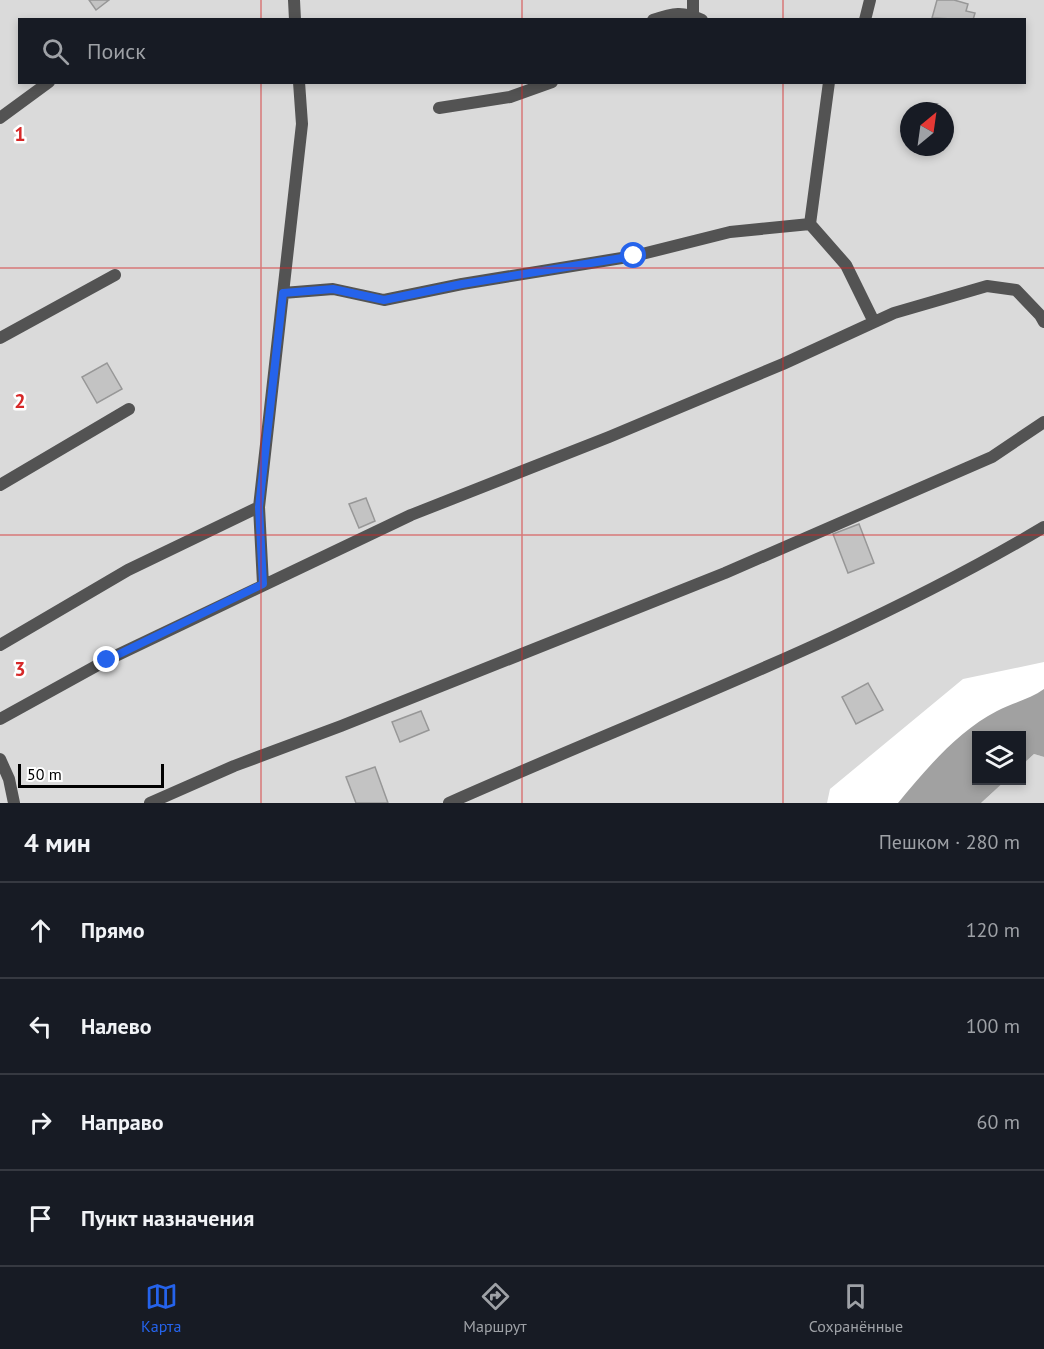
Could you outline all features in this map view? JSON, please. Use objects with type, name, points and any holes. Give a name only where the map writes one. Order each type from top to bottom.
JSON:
[{"type":"street","points":[[294,0],[295,18]]},
{"type":"street","points":[[658,18],[674,12],[698,17],[693,0]]},
{"type":"street","points":[[866,18],[870,0]]},
{"type":"street","points":[[0,118],[46,84]]},
{"type":"street","points":[[263,584],[259,507],[302,124],[299,84]]},
{"type":"street","points":[[439,108],[510,97],[546,84]]},
{"type":"street","points":[[829,84],[810,224],[846,265],[874,322]]},
{"type":"street","points":[[283,293],[333,289],[384,300],[462,284],[634,256],[730,232],[810,224]]},
{"type":"street","points":[[0,338],[114,275]]},
{"type":"street","points":[[0,719],[107,660],[411,515],[620,433],[783,364],[894,313],[987,286],[1016,290],[1044,322]]},
{"type":"street","points":[[0,485],[129,409]]},
{"type":"street","points":[[150,803],[234,766],[341,726],[725,573],[992,457],[1044,422]]},
{"type":"street","points":[[0,645],[128,570],[259,507]]},
{"type":"street","points":[[449,803],[831,639],[993,557],[1044,527]]},
{"type":"street","points":[[0,759],[9,779],[14,803]]},
{"type":"shaded area","points":[[0,0],[1044,0],[1044,662],[963,679],[830,789],[827,803],[0,803]]},
{"type":"shaded area","points":[[1044,689],[1044,757],[1034,754],[1026,761],[1026,731],[972,731],[972,785],[1001,785],[981,803],[898,803],[931,764],[969,729],[997,711]]},
{"type":"shaded area","points":[[1034,754],[1044,757],[1044,803],[981,803],[1001,785],[1026,785],[1026,761]]},
{"type":"building","points":[[89,0],[109,0],[96,10]]},
{"type":"building","points":[[937,0],[954,0],[968,4],[966,11],[975,13],[974,18],[932,18]]},
{"type":"building","points":[[107,363],[122,389],[97,403],[82,377]]},
{"type":"building","points":[[366,498],[375,521],[359,528],[349,504]]},
{"type":"building","points":[[859,524],[874,563],[848,573],[833,534]]},
{"type":"building","points":[[868,683],[883,710],[856,724],[842,697]]},
{"type":"building","points":[[421,711],[429,730],[400,742],[392,722]]},
{"type":"building","points":[[375,767],[388,803],[356,803],[346,777]]},
{"type":"route","points":[[107,660],[263,584],[259,507],[283,293],[333,289],[384,300],[462,284],[634,256]]}]
